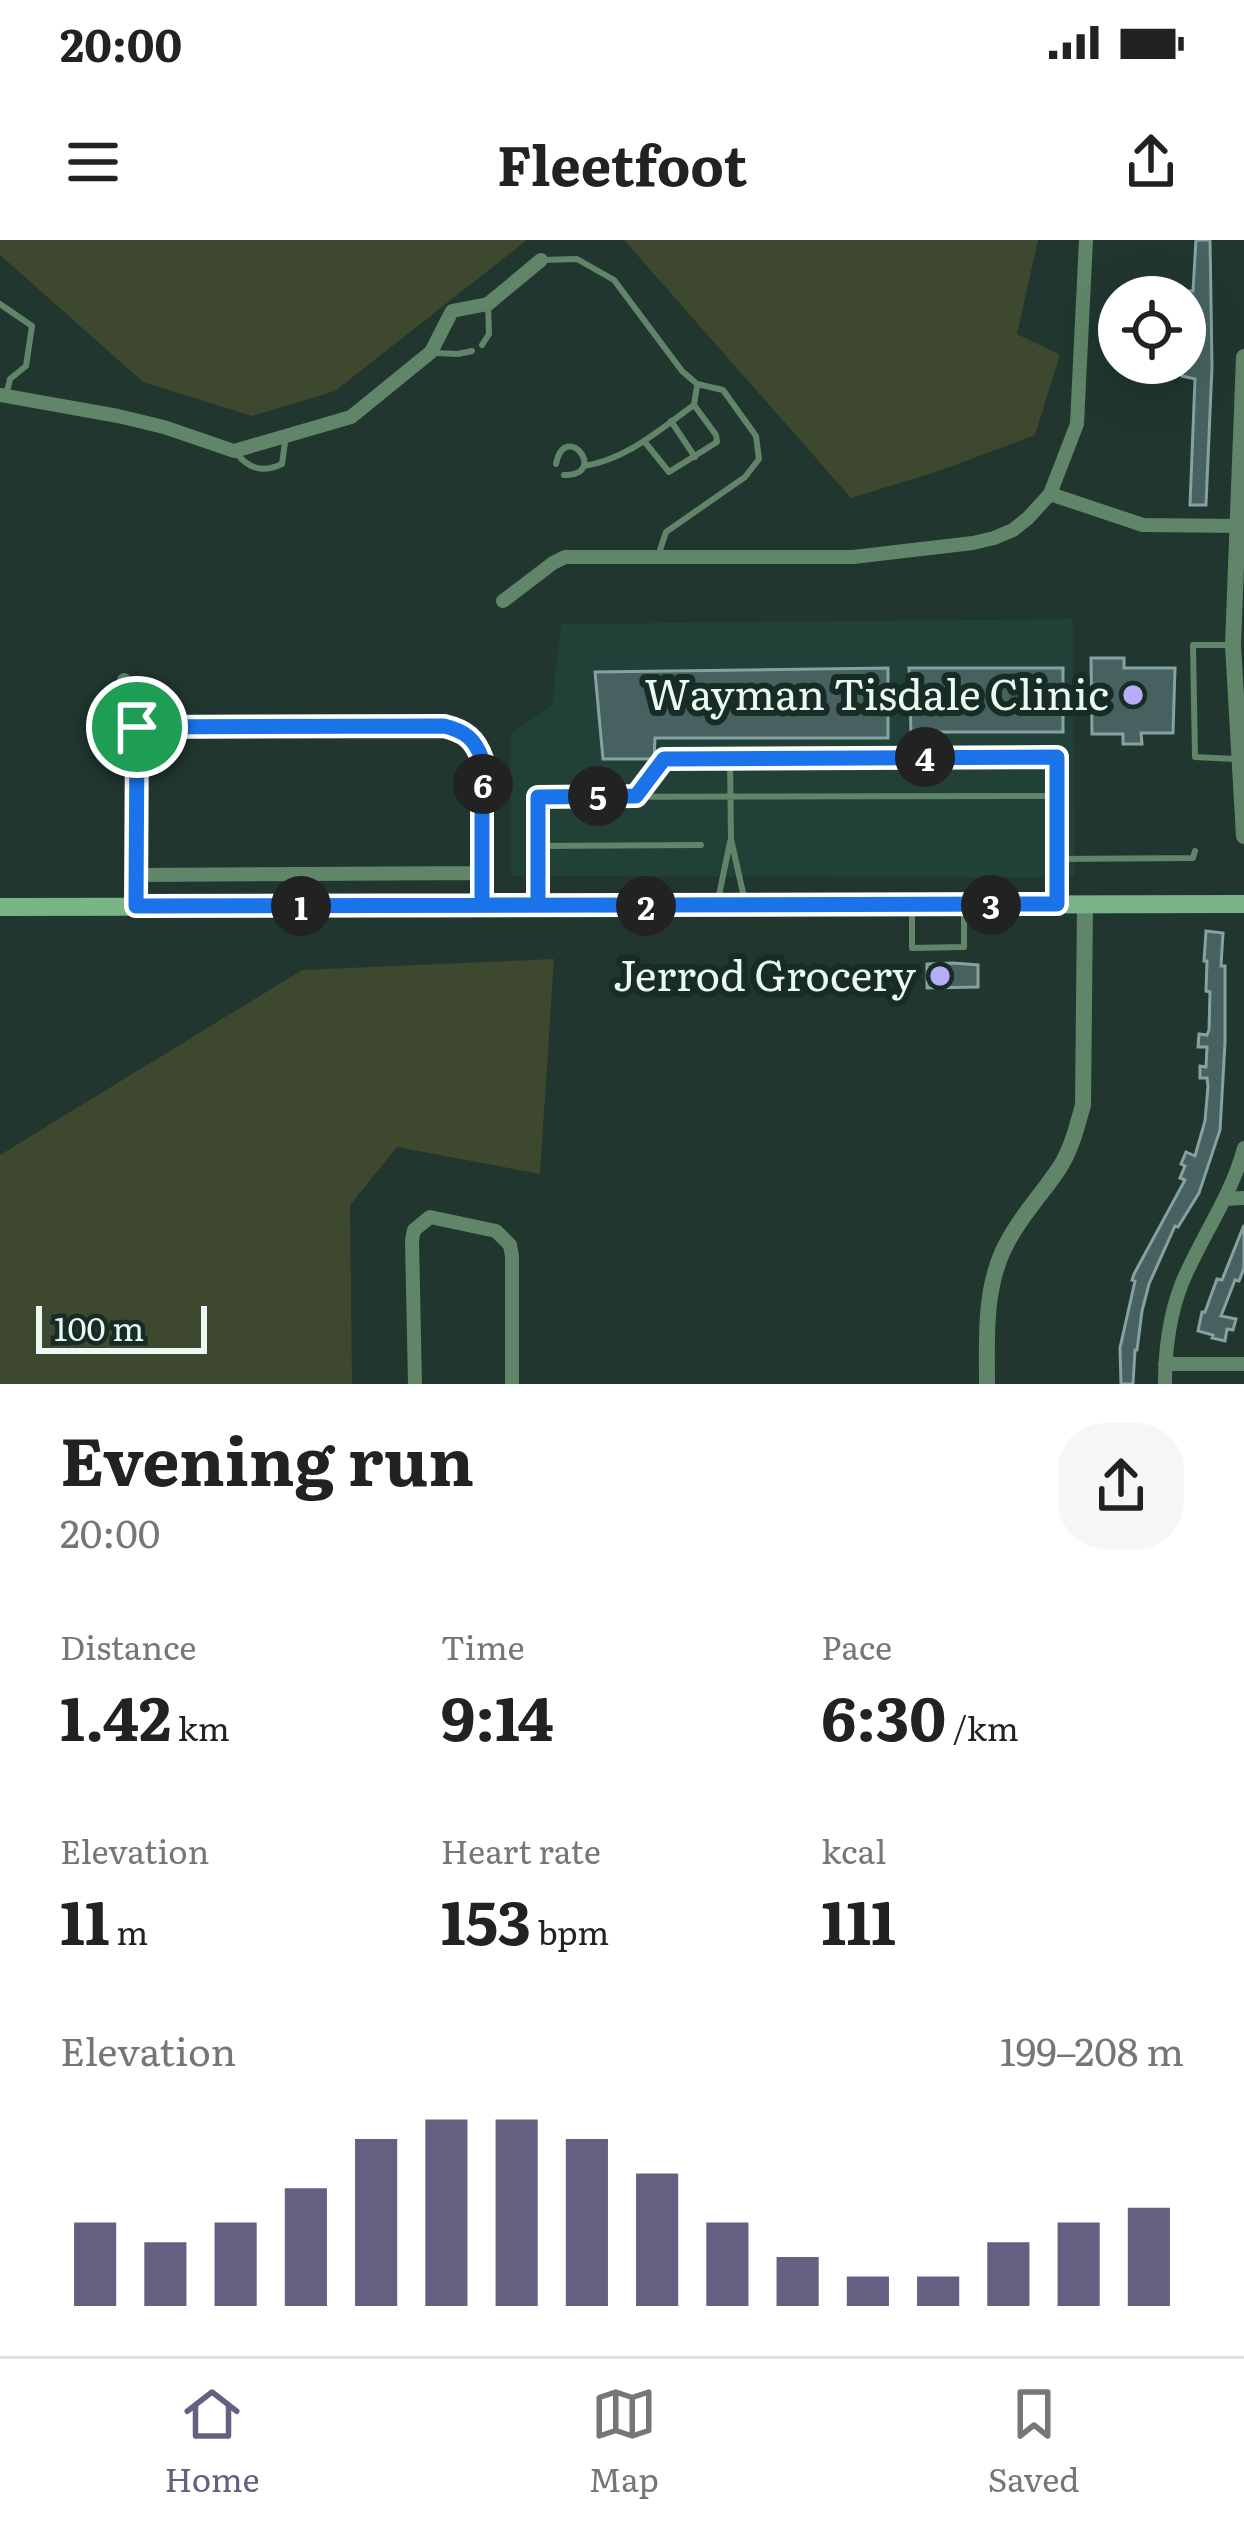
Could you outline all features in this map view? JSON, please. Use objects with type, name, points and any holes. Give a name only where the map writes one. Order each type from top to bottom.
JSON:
[{"type":"main road","points":[[0,907],[1244,904]]},
{"type":"street","points":[[503,601],[565,557],[853,557],[973,543],[1013,530],[1050,494],[1077,424],[1086,240]]},
{"type":"street","points":[[3,395],[141,421],[234,451],[351,417],[431,352],[452,310],[488,304],[542,260]]},
{"type":"street","points":[[1244,357],[1240,580],[1233,645],[1244,836]]},
{"type":"street","points":[[1050,494],[1143,525],[1239,526]]},
{"type":"street","points":[[124,680],[136,703],[136,906]]},
{"type":"street","points":[[137,727],[444,726],[470,736],[482,759],[482,905]]},
{"type":"street","points":[[136,875],[482,873]]},
{"type":"street","points":[[987,1384],[988,1302],[1001,1255],[1062,1163],[1082,1105],[1085,904]]},
{"type":"street","points":[[1165,1384],[1167,1336],[1180,1288],[1225,1199],[1244,1148]]},
{"type":"street","points":[[1225,1199],[1244,1198]]},
{"type":"street","points":[[415,1384],[412,1240],[414,1231],[430,1217],[496,1232],[510,1245],[512,1384]]},
{"type":"street","points":[[1165,1364],[1244,1364]]},
{"type":"lane","points":[[542,260],[577,259],[614,280],[682,371],[697,384],[723,390],[756,436],[759,459],[745,477],[666,532],[658,556]]},
{"type":"lane","points":[[0,304],[32,326],[26,366],[10,379],[3,395]]},
{"type":"lane","points":[[482,345],[489,334],[488,304]]},
{"type":"lane","points":[[431,352],[472,351]]},
{"type":"lane","points":[[644,441],[669,472],[717,442],[694,405],[697,384]]},
{"type":"lane","points":[[564,475],[603,463],[644,441],[694,405]]},
{"type":"lane","points":[[671,421],[695,457]]},
{"type":"lane","points":[[234,451],[258,470],[270,470],[282,464],[286,435]]},
{"type":"lane","points":[[556,464],[560,451],[573,447],[581,452],[584,466]]},
{"type":"lane","points":[[1233,645],[1193,646],[1195,757],[1241,771]]},
{"type":"lane","points":[[636,796],[664,759],[1057,757],[1057,904]]},
{"type":"lane","points":[[730,759],[731,839],[746,905]]},
{"type":"lane","points":[[538,905],[538,797],[1057,796]]},
{"type":"lane","points":[[718,906],[731,839]]},
{"type":"lane","points":[[538,846],[700,845]]},
{"type":"lane","points":[[1057,859],[1193,857],[1195,851]]},
{"type":"lane","points":[[912,905],[912,948],[964,947],[964,905]]},
{"type":"shaded area","points":[[1073,619],[1075,877],[511,876],[511,733],[552,705],[561,624]]},
{"type":"green space","points":[[0,240],[527,240],[335,391],[252,416],[143,382],[0,255]]},
{"type":"green space","points":[[624,240],[1038,240],[1017,334],[1060,355],[1035,435],[851,498]]},
{"type":"green space","points":[[554,959],[540,1174],[397,1147],[350,1205],[352,1384],[0,1384],[0,1155],[302,970]]},
{"type":"building","points":[[1196,240],[1210,240],[1212,367],[1206,505],[1190,505],[1195,384],[1206,384],[1206,276],[1194,276]]},
{"type":"building","name":"Wayman Tisdale Clinic","points":[[1091,658],[1124,658],[1124,668],[1175,668],[1173,733],[1141,733],[1142,744],[1123,744],[1123,734],[1092,734]]},
{"type":"building","points":[[888,668],[888,738],[655,738],[654,759],[603,759],[595,672]]},
{"type":"building","points":[[909,668],[1063,668],[1063,732],[911,732]]},
{"type":"building","points":[[1206,931],[1223,933],[1225,1043],[1220,1130],[1199,1193],[1175,1226],[1149,1284],[1133,1384],[1121,1384],[1120,1348],[1132,1280],[1185,1180],[1180,1178],[1185,1166],[1181,1164],[1186,1152],[1195,1156],[1205,1121],[1208,1086],[1207,1078],[1200,1078],[1200,1066],[1206,1067],[1207,1047],[1198,1047],[1199,1034],[1207,1035],[1209,1030]]},
{"type":"building","points":[[927,964],[978,965],[978,987],[927,988]]},
{"type":"building","points":[[1244,1225],[1244,1268],[1221,1316],[1236,1319],[1225,1341],[1198,1331],[1202,1312],[1217,1279],[1222,1280]]},
{"type":"place","name":"Wayman Tisdale Clinic","points":[[1133,695]]},
{"type":"place","name":"Jerrod Grocery","points":[[940,976]]},
{"type":"route","points":[[444,726],[459,730],[478,746],[482,759],[482,905],[538,905],[538,797],[636,796],[664,759],[1057,757],[1057,904],[136,906],[137,727],[444,726]]}]
